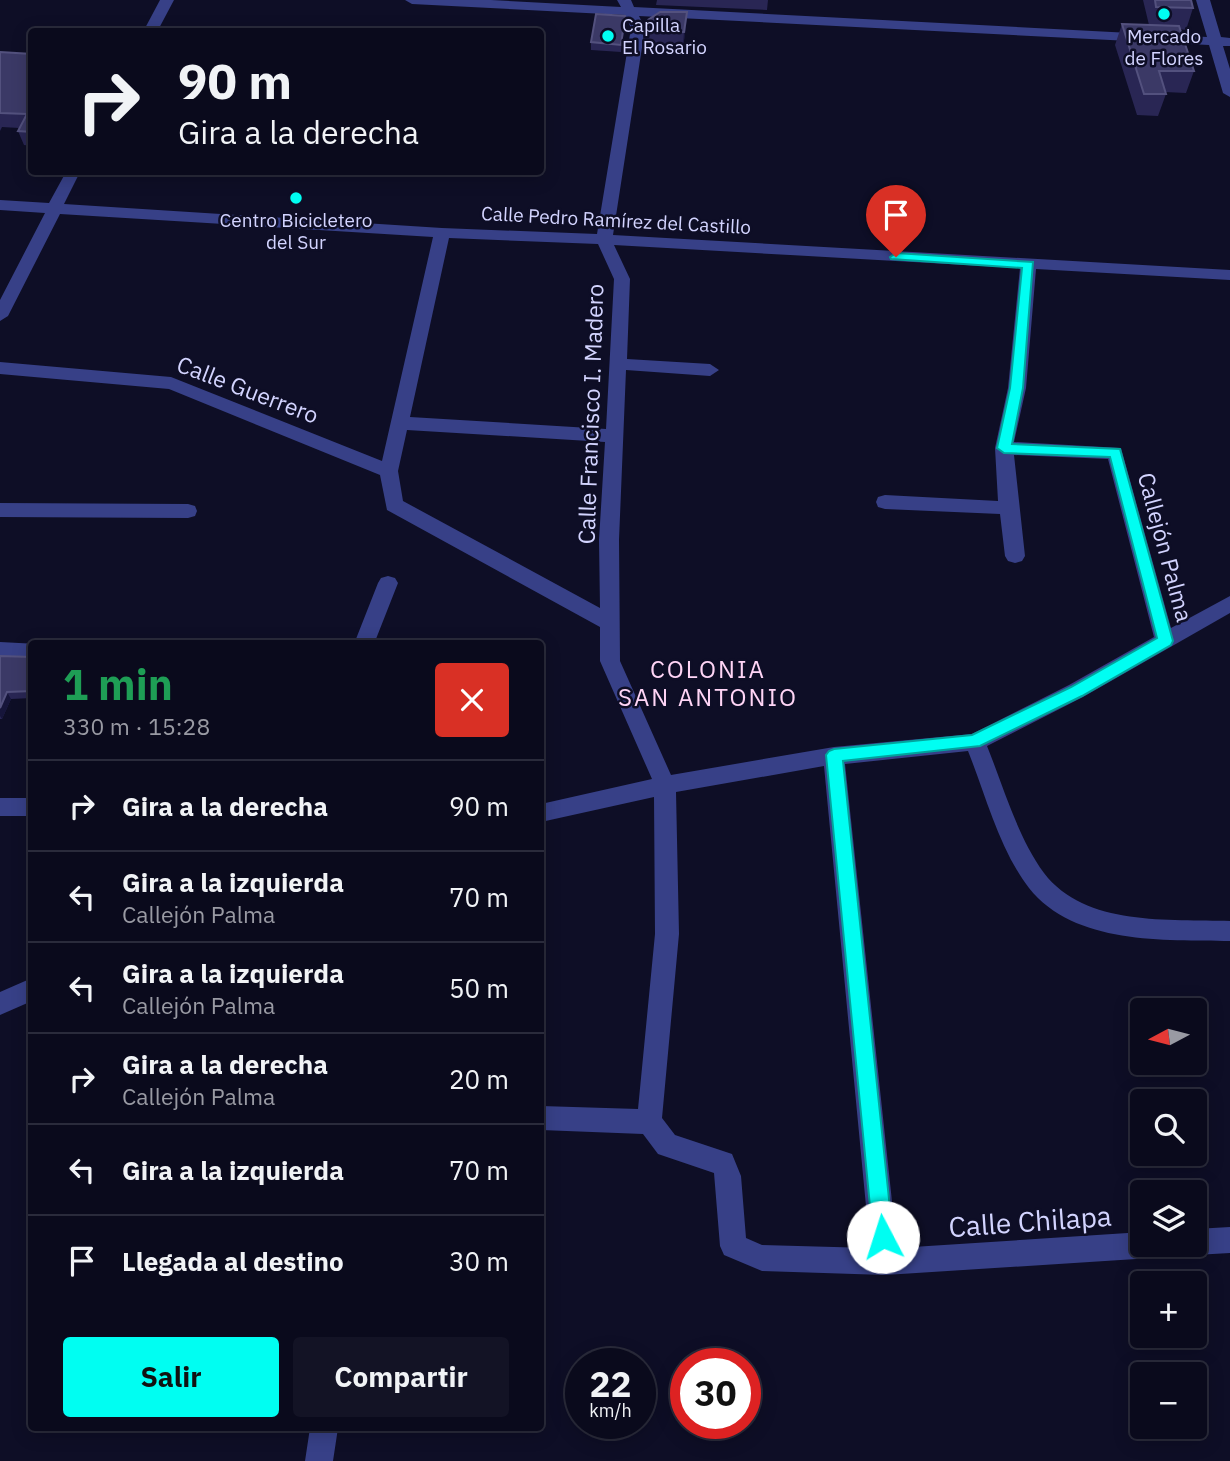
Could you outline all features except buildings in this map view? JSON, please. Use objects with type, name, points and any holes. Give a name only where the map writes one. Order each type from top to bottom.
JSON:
[{"type":"street","points":[[152,28],[167,0]]},
{"type":"street","points":[[412,0],[626,6],[1223,41]]},
{"type":"street","points":[[1203,0],[1223,41],[1230,93]]},
{"type":"street","points":[[604,239],[638,28],[626,6]]},
{"type":"street","points":[[0,316],[71,175]]},
{"type":"street","name":"Calle Pedro Ramírez del Castillo","points":[[0,205],[442,233],[604,239],[1230,275]]},
{"type":"street","points":[[442,233],[389,471],[394,505],[610,623]]},
{"type":"street","name":"Calle Francisco I. Madero","points":[[604,239],[622,279],[609,540],[610,662],[665,785]]},
{"type":"street","points":[[1015,556],[1008,508],[1004,448],[1017,388],[1028,264]]},
{"type":"street","points":[[618,364],[710,370]]},
{"type":"street","name":"Calle Guerrero","points":[[0,368],[171,383],[389,471]]},
{"type":"street","points":[[400,423],[614,436]]},
{"type":"street","name":"Callejón Palma","points":[[1004,448],[1115,453],[1165,641]]},
{"type":"street","points":[[885,502],[1008,508]]},
{"type":"street","points":[[0,510],[188,511]]},
{"type":"street","points":[[366,640],[388,583]]},
{"type":"street","points":[[544,812],[665,785],[834,755],[975,742],[1076,691],[1230,604]]},
{"type":"street","points":[[0,650],[28,650]]},
{"type":"street","points":[[975,742],[1023,858],[1045,890],[1084,916],[1154,929],[1230,931]]},
{"type":"street","points":[[834,755],[885,1262]]},
{"type":"street","points":[[544,1118],[649,1122],[667,934],[665,785]]},
{"type":"street","points":[[0,807],[28,807]]},
{"type":"street","points":[[0,1004],[28,991]]},
{"type":"street","name":"Calle Chilapa","points":[[649,1122],[667,1145],[723,1163],[727,1176],[733,1246],[762,1258],[885,1262],[1130,1246]]},
{"type":"street","points":[[1207,1241],[1230,1240]]},
{"type":"street","points":[[319,1461],[324,1431]]},
{"type":"place","name":"Mercado de Flores","points":[[1164,14]]},
{"type":"place","name":"Capilla El Rosario","points":[[608,36]]},
{"type":"place","name":"Centro Bicicletero del Sur","points":[[296,198]]},
{"type":"district","name":"COLONIA SAN ANTONIO","points":[[708,683]]},
{"type":"route","points":[[883,1237],[834,755],[975,742],[1076,691],[1165,641],[1115,453],[1004,448],[1017,388],[1028,264],[896,257]]}]
